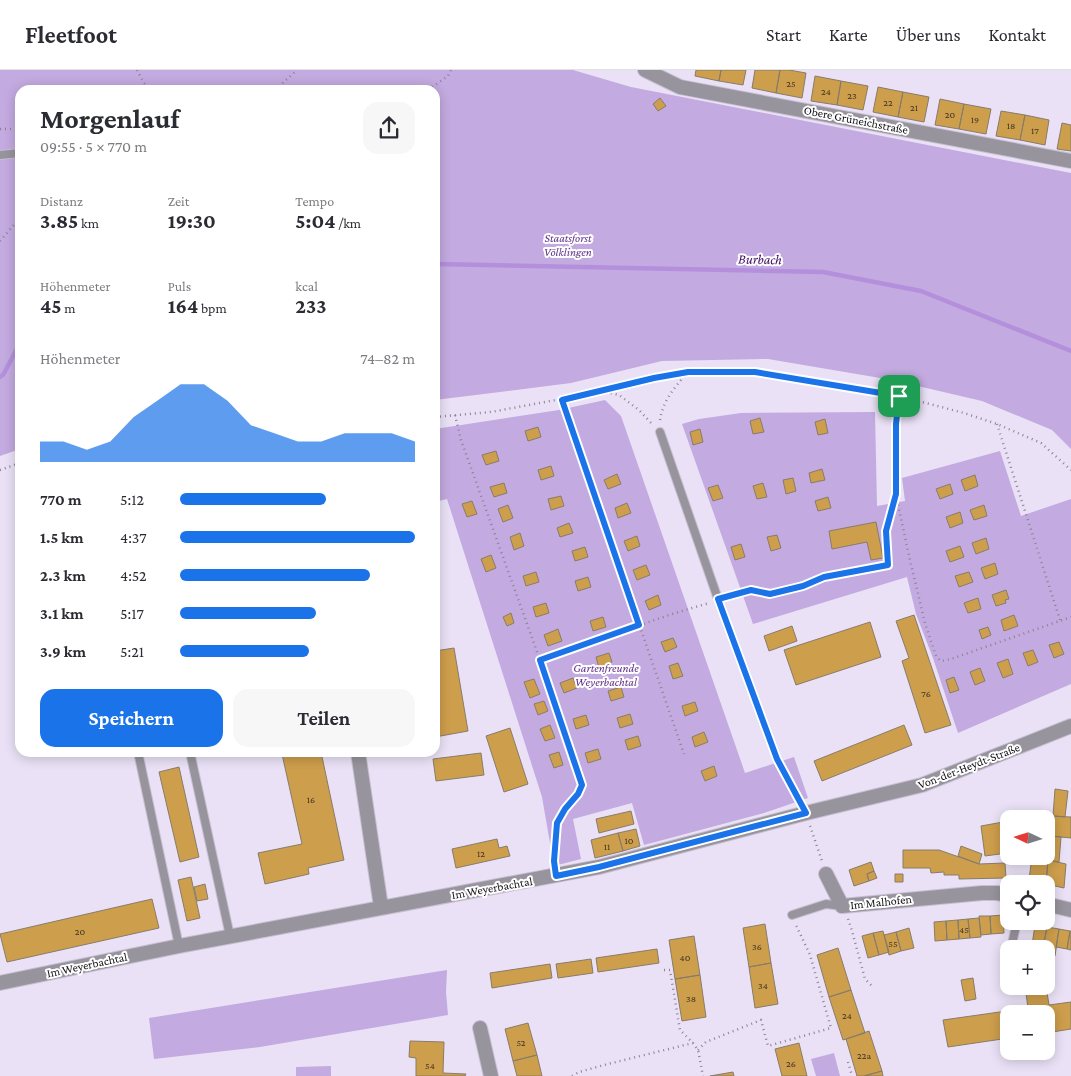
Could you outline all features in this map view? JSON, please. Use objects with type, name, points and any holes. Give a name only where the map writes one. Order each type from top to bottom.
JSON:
[{"type":"street","name":"Obere Grüneichstraße","points":[[645,70],[680,87],[1071,161]]},
{"type":"street","name":"Von-der-Heydt-Straße","points":[[807,818],[922,785],[1071,726]]},
{"type":"street","points":[[359,757],[381,908]]},
{"type":"street","name":"Im Weyerbachtal","points":[[0,983],[230,936],[556,876],[807,818]]},
{"type":"street","name":"Im Malhofen","points":[[826,874],[842,906],[982,893],[1000,894]]},
{"type":"street","points":[[1055,906],[1071,910]]},
{"type":"street","points":[[480,1028],[492,1076]]},
{"type":"lane","points":[[0,155],[15,154]]},
{"type":"lane","points":[[660,432],[718,599],[777,759],[807,818]]},
{"type":"lane","points":[[139,757],[179,946]]},
{"type":"lane","points":[[191,757],[230,936]]},
{"type":"lane","points":[[792,915],[826,904],[842,906]]},
{"type":"path","points":[[138,70],[146,85]]},
{"type":"path","points":[[280,85],[297,70]]},
{"type":"path","points":[[435,85],[448,76],[452,70]]},
{"type":"path","points":[[0,129],[15,129]]},
{"type":"path","points":[[0,241],[15,224]]},
{"type":"path","points":[[660,432],[660,418],[664,403],[688,372]]},
{"type":"path","points":[[440,416],[491,412],[562,400],[654,378],[688,372],[755,372],[899,396],[964,412],[1041,443],[1071,470]]},
{"type":"path","points":[[599,391],[619,396],[639,410],[660,432]]},
{"type":"path","points":[[899,396],[896,424],[896,494],[925,623],[936,656],[941,661],[951,659],[1071,617]]},
{"type":"path","points":[[562,400],[684,754]]},
{"type":"path","points":[[455,415],[461,440],[540,660],[582,785],[578,794],[565,809],[557,823],[554,861],[556,876]]},
{"type":"path","points":[[997,424],[1060,620]]},
{"type":"path","points":[[0,470],[15,465]]},
{"type":"path","points":[[540,660],[718,599],[751,590],[770,594],[803,586],[824,577],[888,565],[886,531],[896,494]]},
{"type":"path","points":[[807,818],[826,874]]},
{"type":"path","points":[[842,906],[852,931],[865,979],[872,988]]},
{"type":"path","points":[[698,1050],[706,1042],[761,1020],[768,1046],[831,1028],[810,955],[792,915]]},
{"type":"path","points":[[664,970],[670,970],[680,1030],[698,1050],[703,1076]]},
{"type":"path","points":[[572,1076],[579,1072],[608,1064],[693,1043]]},
{"type":"path","points":[[848,1062],[852,1076]]},
{"type":"green space","name":"Staatsforst Völklingen","points":[[0,70],[573,70],[631,87],[1071,173],[1071,449],[1052,430],[982,401],[892,380],[768,359],[662,361],[571,383],[440,399],[440,85],[15,85],[15,451],[0,456]]},
{"type":"green space","name":"Gartenfreunde Weyerbachtal","points":[[605,400],[621,416],[745,773],[794,757],[808,798],[764,813],[644,845],[632,803],[573,819],[581,859],[554,866],[542,797],[447,499],[440,501],[440,428],[559,410]]},
{"type":"green space","points":[[875,412],[877,506],[905,501],[902,478],[1000,451],[1021,516],[1071,499],[1071,684],[958,733],[916,614],[907,577],[753,624],[682,424],[699,419],[741,413]]},
{"type":"green space","points":[[447,970],[448,1015],[260,1047],[154,1059],[149,1018]]},
{"type":"green space","points":[[834,1053],[840,1076],[816,1076],[811,1059]]},
{"type":"green space","points":[[331,1066],[331,1076],[296,1076],[296,1067]]},
{"type":"building","points":[[696,70],[721,70],[719,81],[695,76]]},
{"type":"building","points":[[721,70],[746,70],[743,85],[719,81]]},
{"type":"building","points":[[755,70],[780,70],[776,93],[752,88]]},
{"type":"building","points":[[780,70],[806,73],[802,98],[776,93]]},
{"type":"building","points":[[815,76],[841,81],[837,105],[811,101]]},
{"type":"building","points":[[841,81],[868,86],[863,110],[837,105]]},
{"type":"building","points":[[878,87],[903,92],[898,117],[873,112]]},
{"type":"building","points":[[903,92],[929,97],[924,122],[898,117]]},
{"type":"building","points":[[660,98],[666,106],[658,111],[653,104]]},
{"type":"building","points":[[940,99],[964,104],[959,129],[935,125]]},
{"type":"building","points":[[964,104],[991,109],[986,134],[959,129]]},
{"type":"building","points":[[1001,111],[1025,115],[1020,140],[996,136]]},
{"type":"building","points":[[1025,115],[1049,120],[1045,145],[1020,140]]},
{"type":"building","points":[[1062,123],[1071,125],[1071,151],[1057,149]]},
{"type":"building","points":[[760,418],[764,432],[753,434],[750,421]]},
{"type":"building","points":[[825,419],[828,433],[818,435],[815,422]]},
{"type":"building","points":[[538,427],[541,437],[528,441],[525,431]]},
{"type":"building","points":[[700,429],[703,442],[693,445],[690,432]]},
{"type":"building","points":[[496,451],[499,461],[486,465],[482,455]]},
{"type":"building","points":[[551,466],[554,476],[541,480],[538,470]]},
{"type":"building","points":[[822,469],[825,480],[811,483],[809,473]]},
{"type":"building","points":[[617,474],[621,484],[608,489],[604,480]]},
{"type":"building","points":[[975,475],[978,486],[965,491],[961,480]]},
{"type":"building","points":[[793,478],[796,491],[786,494],[783,480]]},
{"type":"building","points":[[504,483],[507,493],[494,497],[490,487]]},
{"type":"building","points":[[763,483],[767,497],[757,499],[753,486]]},
{"type":"building","points":[[950,484],[953,494],[940,499],[936,489]]},
{"type":"building","points":[[718,485],[723,498],[713,501],[708,488]]},
{"type":"building","points":[[561,496],[564,506],[551,510],[548,499]]},
{"type":"building","points":[[828,497],[831,508],[818,511],[815,501]]},
{"type":"building","points":[[472,501],[477,514],[467,517],[462,504]]},
{"type":"building","points":[[627,503],[631,513],[618,518],[615,508]]},
{"type":"building","points":[[508,505],[513,518],[503,522],[498,509]]},
{"type":"building","points":[[984,505],[987,516],[974,520],[970,510]]},
{"type":"building","points":[[960,512],[963,523],[950,528],[946,517]]},
{"type":"building","points":[[876,522],[883,558],[871,560],[867,542],[832,549],[829,531]]},
{"type":"building","points":[[569,523],[573,533],[560,537],[557,528]]},
{"type":"building","points":[[520,533],[524,546],[514,550],[510,537]]},
{"type":"building","points":[[777,535],[781,548],[771,551],[767,537]]},
{"type":"building","points":[[637,536],[640,546],[628,551],[624,541]]},
{"type":"building","points":[[986,538],[989,549],[976,554],[972,543]]},
{"type":"building","points":[[741,544],[745,557],[735,560],[731,547]]},
{"type":"building","points":[[960,546],[964,557],[950,562],[946,551]]},
{"type":"building","points":[[585,547],[588,557],[575,561],[572,551]]},
{"type":"building","points":[[491,555],[496,568],[486,572],[481,559]]},
{"type":"building","points":[[995,563],[998,574],[985,579],[981,568]]},
{"type":"building","points":[[646,565],[650,575],[637,580],[633,570]]},
{"type":"building","points":[[536,572],[539,582],[526,586],[523,576]]},
{"type":"building","points":[[969,572],[973,582],[959,587],[955,576]]},
{"type":"building","points":[[588,577],[591,587],[578,591],[575,581]]},
{"type":"building","points":[[1006,590],[1009,599],[1005,600],[1006,603],[996,606],[992,595]]},
{"type":"building","points":[[658,595],[661,605],[649,610],[645,601]]},
{"type":"building","points":[[978,598],[981,609],[968,613],[964,603]]},
{"type":"building","points":[[546,603],[549,613],[536,617],[533,607]]},
{"type":"building","points":[[511,613],[514,623],[507,626],[503,617]]},
{"type":"building","points":[[914,615],[951,725],[925,733],[902,661],[909,658],[896,621]]},
{"type":"building","points":[[1014,615],[1018,626],[1004,631],[1001,620]]},
{"type":"building","points":[[603,617],[606,627],[593,631],[590,621]]},
{"type":"building","points":[[870,622],[881,657],[796,685],[784,650]]},
{"type":"building","points":[[792,626],[797,641],[769,651],[764,636]]},
{"type":"building","points":[[988,627],[991,635],[982,639],[979,630]]},
{"type":"building","points":[[558,629],[562,641],[548,646],[544,635]]},
{"type":"building","points":[[673,638],[677,647],[665,652],[661,642]]},
{"type":"building","points":[[1059,642],[1064,654],[1054,658],[1049,645]]},
{"type":"building","points":[[454,648],[468,731],[440,736],[440,650]]},
{"type":"building","points":[[1033,650],[1038,662],[1028,666],[1023,653]]},
{"type":"building","points":[[609,653],[612,662],[607,664],[609,670],[600,672],[596,657]]},
{"type":"building","points":[[1008,659],[1013,674],[1003,678],[997,663]]},
{"type":"building","points":[[678,663],[683,676],[673,679],[669,666]]},
{"type":"building","points":[[980,668],[985,681],[975,685],[970,672]]},
{"type":"building","points":[[954,677],[959,690],[950,693],[946,680]]},
{"type":"building","points":[[573,678],[577,688],[564,693],[560,683]]},
{"type":"building","points":[[534,679],[540,694],[530,698],[524,682]]},
{"type":"building","points":[[621,687],[624,697],[611,701],[608,691]]},
{"type":"building","points":[[544,701],[548,711],[538,715],[534,704]]},
{"type":"building","points":[[695,702],[698,711],[685,716],[682,706]]},
{"type":"building","points":[[630,714],[633,724],[620,728],[617,718]]},
{"type":"building","points":[[586,715],[589,725],[576,729],[573,719]]},
{"type":"building","points":[[550,725],[555,738],[545,741],[540,729]]},
{"type":"building","points":[[904,725],[912,745],[822,781],[814,761]]},
{"type":"building","points":[[510,728],[528,784],[504,792],[486,736]]},
{"type":"building","points":[[704,732],[708,742],[695,747],[692,737]]},
{"type":"building","points":[[638,736],[641,746],[628,750],[625,740]]},
{"type":"building","points":[[598,749],[601,759],[588,763],[585,753]]},
{"type":"building","points":[[559,752],[563,765],[554,768],[549,755]]},
{"type":"building","points":[[481,753],[484,775],[436,781],[433,759]]},
{"type":"building","points":[[283,757],[322,757],[344,860],[308,868],[309,874],[265,884],[258,853],[302,844]]},
{"type":"building","points":[[714,766],[717,776],[705,781],[701,771]]},
{"type":"building","points":[[179,767],[199,857],[180,862],[159,772]]},
{"type":"building","points":[[1055,789],[1068,791],[1065,817],[1055,816],[1055,810],[1053,810]]},
{"type":"building","points":[[631,811],[634,824],[599,833],[596,819]]},
{"type":"building","points":[[1055,816],[1071,817],[1071,838],[1055,836]]},
{"type":"building","points":[[1000,823],[1000,854],[985,856],[981,826]]},
{"type":"building","points":[[636,829],[640,846],[623,851],[618,833]]},
{"type":"building","points":[[618,833],[623,851],[595,858],[591,840]]},
{"type":"building","points":[[1055,836],[1061,837],[1059,862],[1055,861]]},
{"type":"building","points":[[497,839],[499,848],[507,846],[510,856],[456,868],[452,849]]},
{"type":"building","points":[[961,846],[982,854],[979,864],[958,856]]},
{"type":"building","points":[[903,850],[939,850],[979,864],[1000,863],[1000,865],[1005,865],[1006,875],[1000,875],[1000,878],[959,879],[959,875],[944,875],[944,872],[931,873],[930,868],[903,868]]},
{"type":"building","points":[[871,862],[874,871],[867,874],[869,881],[854,886],[849,870]]},
{"type":"building","points":[[1055,862],[1066,864],[1064,888],[1055,886],[1055,875],[1047,875],[1048,865],[1055,865]]},
{"type":"building","points":[[1031,865],[1048,865],[1047,875],[1030,875]]},
{"type":"building","points":[[874,871],[877,878],[869,881],[867,874]]},
{"type":"building","points":[[895,874],[903,874],[903,882],[895,882]]},
{"type":"building","points":[[191,877],[200,918],[187,921],[178,880]]},
{"type":"building","points":[[205,884],[208,899],[197,901],[194,887]]},
{"type":"building","points":[[152,899],[159,928],[7,962],[0,934]]},
{"type":"building","points":[[1000,915],[1000,930],[1004,930],[1004,933],[991,934],[990,916]]},
{"type":"building","points":[[979,916],[990,916],[991,934],[981,935]]},
{"type":"building","points":[[979,918],[981,937],[970,938],[968,919]]},
{"type":"building","points":[[968,919],[970,938],[959,939],[958,920]]},
{"type":"building","points":[[958,920],[959,939],[947,940],[946,921]]},
{"type":"building","points":[[946,921],[947,940],[935,941],[934,922]]},
{"type":"building","points":[[765,924],[771,963],[749,967],[743,928]]},
{"type":"building","points":[[909,928],[914,948],[901,951],[896,932]]},
{"type":"building","points":[[1059,929],[1055,956],[1055,940],[1045,940],[1046,930]]},
{"type":"building","points":[[1059,929],[1070,931],[1067,949],[1056,947]]},
{"type":"building","points":[[1034,930],[1046,930],[1044,940],[1033,940]]},
{"type":"building","points":[[883,931],[889,952],[879,955],[873,933]]},
{"type":"building","points":[[1071,931],[1071,950],[1067,949]]},
{"type":"building","points":[[896,932],[901,951],[889,955],[884,935]]},
{"type":"building","points":[[873,933],[879,955],[868,958],[862,936]]},
{"type":"building","points":[[694,936],[700,975],[675,979],[669,940]]},
{"type":"building","points":[[838,948],[851,990],[829,997],[817,955]]},
{"type":"building","points":[[657,949],[659,963],[598,972],[596,958]]},
{"type":"building","points":[[591,959],[593,973],[558,978],[556,964]]},
{"type":"building","points":[[771,963],[778,1004],[755,1008],[749,967]]},
{"type":"building","points":[[550,964],[552,978],[492,988],[490,973]]},
{"type":"building","points":[[700,975],[706,1017],[682,1021],[675,979]]},
{"type":"building","points":[[973,978],[976,999],[965,1001],[961,980]]},
{"type":"building","points":[[851,990],[865,1033],[843,1040],[829,997]]},
{"type":"building","points":[[1026,995],[1047,995],[1049,1005],[1028,1005]]},
{"type":"building","points":[[1071,1002],[1071,1029],[1055,1032],[1055,1005],[1049,1005]]},
{"type":"building","points":[[1000,1012],[1000,1039],[948,1047],[943,1020]]},
{"type":"building","points":[[528,1023],[537,1055],[513,1061],[505,1029]]},
{"type":"building","points":[[869,1031],[882,1071],[857,1076],[846,1039]]},
{"type":"building","points":[[410,1041],[444,1042],[443,1073],[466,1074],[465,1076],[416,1076],[416,1058],[409,1057]]},
{"type":"building","points":[[799,1043],[807,1076],[782,1076],[775,1049]]},
{"type":"building","points":[[537,1055],[542,1076],[517,1076],[513,1061]]},
{"type":"building","points":[[882,1071],[883,1076],[864,1076]]},
{"type":"building","points":[[733,1072],[734,1076],[710,1076]]},
{"type":"waterway","name":"Burbach","points":[[440,264],[823,272],[921,291],[1071,351]]},
{"type":"waterway","name":"Burbach","points":[[0,377],[3,375],[15,352]]},
{"type":"route","points":[[688,372],[755,372],[899,396],[896,424],[896,494],[886,531],[888,565],[824,577],[803,586],[770,594],[751,590],[718,599],[777,759],[806,813],[599,867],[556,876],[554,861],[557,823],[565,809],[578,794],[582,785],[540,660],[639,625],[562,400],[654,378],[688,372]]}]
